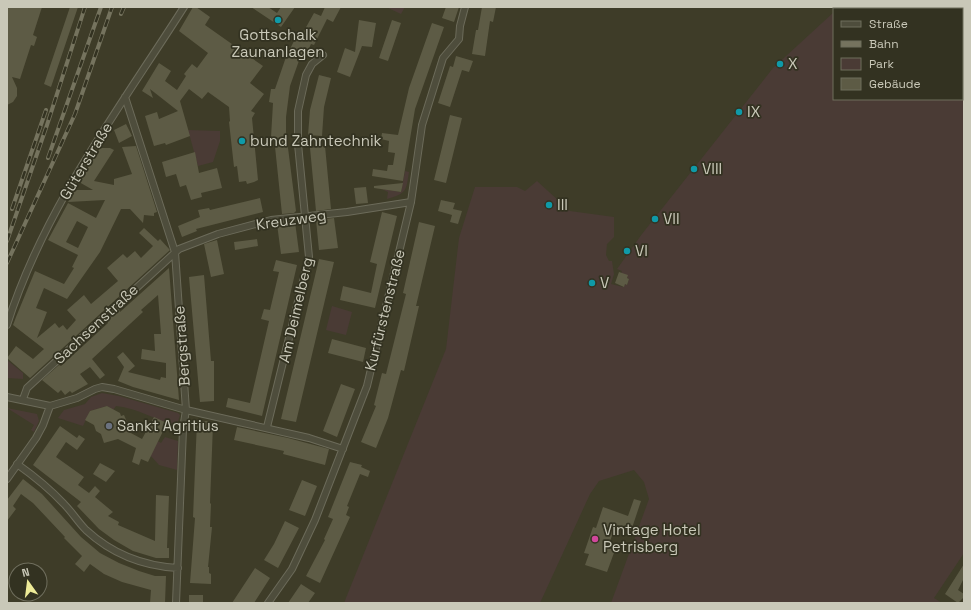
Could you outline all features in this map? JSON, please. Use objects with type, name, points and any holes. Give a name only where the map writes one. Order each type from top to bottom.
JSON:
[{"type":"street","name":"Güterstraße","points":[[7,325],[20,285],[62,199],[125,97],[184,7]]},
{"type":"street","name":"Kurfürstenstraße","points":[[268,603],[292,569],[301,551],[320,507],[367,386],[412,202],[424,118],[443,58],[459,39],[460,26],[465,7]]},
{"type":"street","name":"Am Deimelberg","points":[[268,427],[309,257],[298,144],[298,111],[306,75],[312,64],[324,55]]},
{"type":"street","name":"Bergstraße","points":[[125,97],[175,252],[186,410],[183,429],[176,603]]},
{"type":"street","name":"Kreuzweg","points":[[175,252],[202,240],[235,229],[271,220],[347,212],[412,202]]},
{"type":"street","name":"Sachsenstraße","points":[[23,399],[27,388],[175,252]]},
{"type":"street","points":[[7,397],[23,399],[50,406],[102,388],[114,389],[186,410],[268,427],[343,449]]},
{"type":"street","points":[[7,479],[39,431],[50,406]]},
{"type":"street","points":[[17,464],[39,480],[65,504],[85,529],[110,549],[141,563],[178,568]]},
{"type":"green space","points":[[386,7],[405,7],[401,14]]},
{"type":"green space","points":[[964,7],[964,553],[934,598],[942,603],[611,603],[649,499],[644,482],[634,470],[599,481],[590,494],[540,603],[344,603],[446,349],[459,238],[475,187],[517,187],[525,191],[537,181],[570,211],[614,217],[614,237],[607,244],[606,255],[609,261],[612,261],[614,274],[611,284],[623,287],[625,284],[627,285],[629,279],[621,273],[622,271],[617,269],[642,234],[773,68],[833,13],[833,100],[963,100],[963,8],[838,8]]},
{"type":"green space","points":[[188,130],[220,131],[220,141],[213,162],[198,166]]},
{"type":"green space","points":[[405,171],[409,172],[406,187],[402,193],[387,199],[388,192],[382,189],[401,192]]},
{"type":"green space","points":[[332,306],[352,312],[346,335],[326,330]]},
{"type":"green space","points":[[7,360],[23,373],[23,379],[7,378]]},
{"type":"green space","points":[[102,393],[119,396],[178,413],[180,415],[177,425],[162,421],[132,409],[116,406],[113,410],[107,406],[90,411],[83,426],[58,418],[64,410],[85,404],[91,397]]},
{"type":"green space","points":[[7,408],[37,414],[39,421],[34,432],[31,430],[34,425]]},
{"type":"green space","points":[[165,437],[178,441],[177,470],[159,465],[150,455],[158,441],[161,443]]},
{"type":"building","points":[[7,7],[42,7],[33,35],[37,37],[34,46],[31,45],[20,79],[12,77],[17,88],[17,96],[13,102],[7,105]]},
{"type":"building","points":[[70,7],[78,7],[51,87],[44,84]]},
{"type":"building","points":[[193,7],[196,7],[210,17],[205,25],[263,66],[250,83],[264,94],[251,111],[255,113],[252,118],[258,180],[254,182],[247,184],[246,181],[239,182],[237,166],[234,167],[229,122],[229,107],[208,92],[202,99],[189,89],[180,101],[190,136],[166,145],[165,143],[154,146],[145,116],[157,112],[159,119],[178,111],[150,89],[153,98],[142,91],[159,63],[171,71],[165,81],[177,90],[186,76],[184,74],[192,64],[197,68],[208,53],[179,31]]},
{"type":"building","name":"Gottschalk Zaunanlagen","points":[[251,7],[268,7],[277,13],[281,7],[295,7],[281,27]]},
{"type":"building","points":[[325,7],[341,7],[333,22],[327,19],[314,45],[311,44],[305,57],[301,55],[290,86],[286,117],[286,132],[296,211],[294,213],[282,214],[274,137],[271,137],[273,103],[269,102],[271,89],[275,89],[286,57],[296,37],[300,38],[314,13],[321,16]]},
{"type":"building","points":[[446,7],[459,7],[454,22],[442,18]]},
{"type":"building","points":[[482,7],[496,7],[493,22],[490,21],[485,56],[472,54]]},
{"type":"building","points":[[359,20],[376,23],[372,47],[362,46],[350,77],[337,72],[345,48],[355,52]]},
{"type":"building","points":[[392,20],[401,23],[388,61],[379,58]]},
{"type":"building","points":[[432,23],[444,27],[415,109],[403,181],[372,176],[373,169],[387,171],[388,165],[393,165],[395,153],[388,152],[389,141],[381,139],[382,133],[398,135],[409,88]]},
{"type":"building","points":[[456,56],[473,61],[469,72],[462,70],[450,107],[438,103],[450,66],[453,67]]},
{"type":"building","points":[[319,75],[331,78],[324,107],[322,136],[308,135],[310,110]]},
{"type":"building","points":[[450,115],[462,118],[446,183],[434,180]]},
{"type":"building","points":[[126,124],[132,136],[119,143],[114,130]]},
{"type":"building","points":[[136,146],[157,212],[154,213],[154,216],[144,215],[143,223],[130,209],[121,209],[100,252],[67,299],[44,288],[36,308],[47,312],[37,338],[55,323],[59,328],[63,325],[67,330],[76,320],[67,310],[84,295],[91,304],[118,281],[107,268],[123,254],[127,258],[135,251],[141,258],[153,246],[139,233],[144,228],[158,241],[160,239],[170,250],[30,378],[7,358],[16,346],[33,359],[44,349],[13,325],[16,317],[35,271],[64,284],[74,268],[72,267],[78,255],[48,240],[68,203],[96,218],[105,200],[68,202],[74,190],[93,190],[79,182],[100,148],[110,148],[114,150],[94,181],[114,185],[114,179],[132,174],[122,147]],"holes":[[[77,221],[88,227],[78,248],[66,242]]]},
{"type":"building","points":[[325,146],[331,209],[316,211],[310,148]]},
{"type":"building","points":[[195,152],[199,173],[217,168],[222,188],[201,193],[202,197],[191,200],[186,185],[180,187],[176,174],[166,177],[162,162]]},
{"type":"building","points":[[403,183],[401,192],[374,188],[374,186]]},
{"type":"building","points":[[366,187],[368,203],[356,204],[354,188]]},
{"type":"building","points":[[260,198],[263,212],[196,229],[197,231],[182,237],[178,226],[200,217],[198,210],[209,208],[210,210]]},
{"type":"building","points":[[441,200],[455,203],[453,209],[462,211],[458,224],[450,222],[452,215],[438,211]]},
{"type":"building","points":[[382,212],[397,216],[375,308],[340,300],[343,286],[371,293],[377,264],[370,262]]},
{"type":"building","points":[[334,218],[338,248],[319,250],[316,220]]},
{"type":"building","points":[[295,222],[299,252],[281,254],[277,224]]},
{"type":"building","points":[[419,222],[435,226],[416,306],[419,306],[404,371],[401,370],[388,418],[376,448],[361,442],[376,406],[374,405],[382,373],[386,374],[406,294],[403,293]]},
{"type":"building","points":[[257,239],[258,246],[235,250],[234,242]]},
{"type":"building","points":[[217,240],[224,274],[211,277],[204,244]]},
{"type":"building","points":[[319,259],[334,262],[296,422],[281,419]]},
{"type":"building","points":[[276,260],[297,265],[262,416],[226,407],[228,398],[250,403],[269,321],[261,319],[264,309],[270,310],[279,272],[273,271]]},
{"type":"building","points":[[169,268],[179,400],[133,387],[118,381],[124,367],[117,357],[123,352],[135,366],[128,372],[160,380],[161,377],[166,378],[166,363],[141,359],[142,349],[155,351],[154,334],[161,334],[158,295],[141,310],[143,312],[92,359],[105,375],[100,379],[90,367],[80,374],[88,384],[72,393],[70,391],[65,395],[61,390],[58,393],[42,380],[59,365],[61,366],[108,323],[107,321],[119,310],[120,312]]},
{"type":"building","points":[[619,272],[628,275],[627,278],[629,279],[627,285],[625,284],[624,287],[615,283]]},
{"type":"building","points":[[204,275],[211,361],[214,361],[214,401],[200,402],[189,277]]},
{"type":"building","points":[[332,339],[366,348],[363,362],[328,353]]},
{"type":"building","points":[[341,384],[355,389],[337,437],[323,431]]},
{"type":"building","points":[[107,406],[120,413],[121,416],[124,415],[127,422],[116,425],[142,439],[154,417],[167,423],[148,462],[141,459],[139,465],[132,462],[136,448],[118,439],[104,443],[101,434],[96,431],[94,425],[85,420],[90,411]]},
{"type":"building","points":[[197,421],[208,421],[208,424],[213,424],[210,503],[210,527],[212,527],[208,567],[209,573],[211,574],[211,584],[190,583],[195,518],[193,517]]},
{"type":"building","points":[[60,426],[77,438],[79,435],[85,439],[77,450],[66,442],[56,457],[84,477],[78,485],[89,493],[95,486],[100,491],[95,497],[113,512],[108,516],[119,522],[118,525],[155,541],[156,495],[169,496],[167,548],[169,548],[169,558],[156,558],[133,551],[114,540],[99,529],[77,506],[81,502],[33,465]]},
{"type":"building","points":[[237,427],[329,449],[325,465],[283,454],[284,451],[234,440]]},
{"type":"building","points":[[350,462],[362,465],[361,467],[370,471],[368,477],[360,474],[347,506],[349,507],[346,515],[350,517],[320,583],[306,576],[325,540],[324,539],[333,519],[328,517]]},
{"type":"building","points":[[100,463],[115,471],[106,482],[93,474]]},
{"type":"building","points":[[23,479],[42,494],[81,537],[100,553],[139,571],[155,576],[166,576],[165,603],[150,603],[151,590],[122,582],[104,574],[90,564],[84,572],[75,564],[82,556],[33,503],[21,494],[13,506],[16,509],[7,521],[7,500]]},
{"type":"building","points":[[302,480],[317,486],[305,516],[289,510]]},
{"type":"building","points":[[634,499],[641,501],[631,531],[615,526],[608,548],[615,550],[607,572],[585,565],[589,554],[584,553],[593,527],[596,528],[603,507],[628,516]]},
{"type":"building","points":[[285,521],[299,528],[278,568],[264,560],[274,544]]},
{"type":"building","points":[[964,564],[964,578],[958,590],[964,594],[964,597],[958,603],[945,594]]},
{"type":"building","points":[[255,568],[270,578],[254,603],[232,603]]},
{"type":"building","points":[[301,584],[315,593],[308,603],[288,603]]},
{"type":"building","points":[[189,595],[203,595],[203,603],[189,603]]},
{"type":"railway","points":[[7,241],[47,125],[85,7]]},
{"type":"railway","points":[[48,158],[101,7]]},
{"type":"railway","points":[[7,263],[75,114],[112,7]]},
{"type":"railway","points":[[121,14],[124,7]]},
{"type":"railway","points":[[12,209],[46,110]]},
{"type":"place","name":"Gottschalk Zaunanlagen","points":[[278,20]]},
{"type":"place","name":"X","points":[[780,64]]},
{"type":"place","name":"IX","points":[[739,112]]},
{"type":"place","name":"bund Zahntechnik","points":[[242,141]]},
{"type":"place","name":"VIII","points":[[694,169]]},
{"type":"place","name":"III","points":[[549,205]]},
{"type":"place","name":"VII","points":[[655,219]]},
{"type":"place","name":"VI","points":[[627,251]]},
{"type":"place","name":"V","points":[[592,283]]},
{"type":"place","name":"Sankt Agritius","points":[[109,426]]},
{"type":"place","name":"Vintage Hotel Petrisberg","points":[[595,539]]}]
